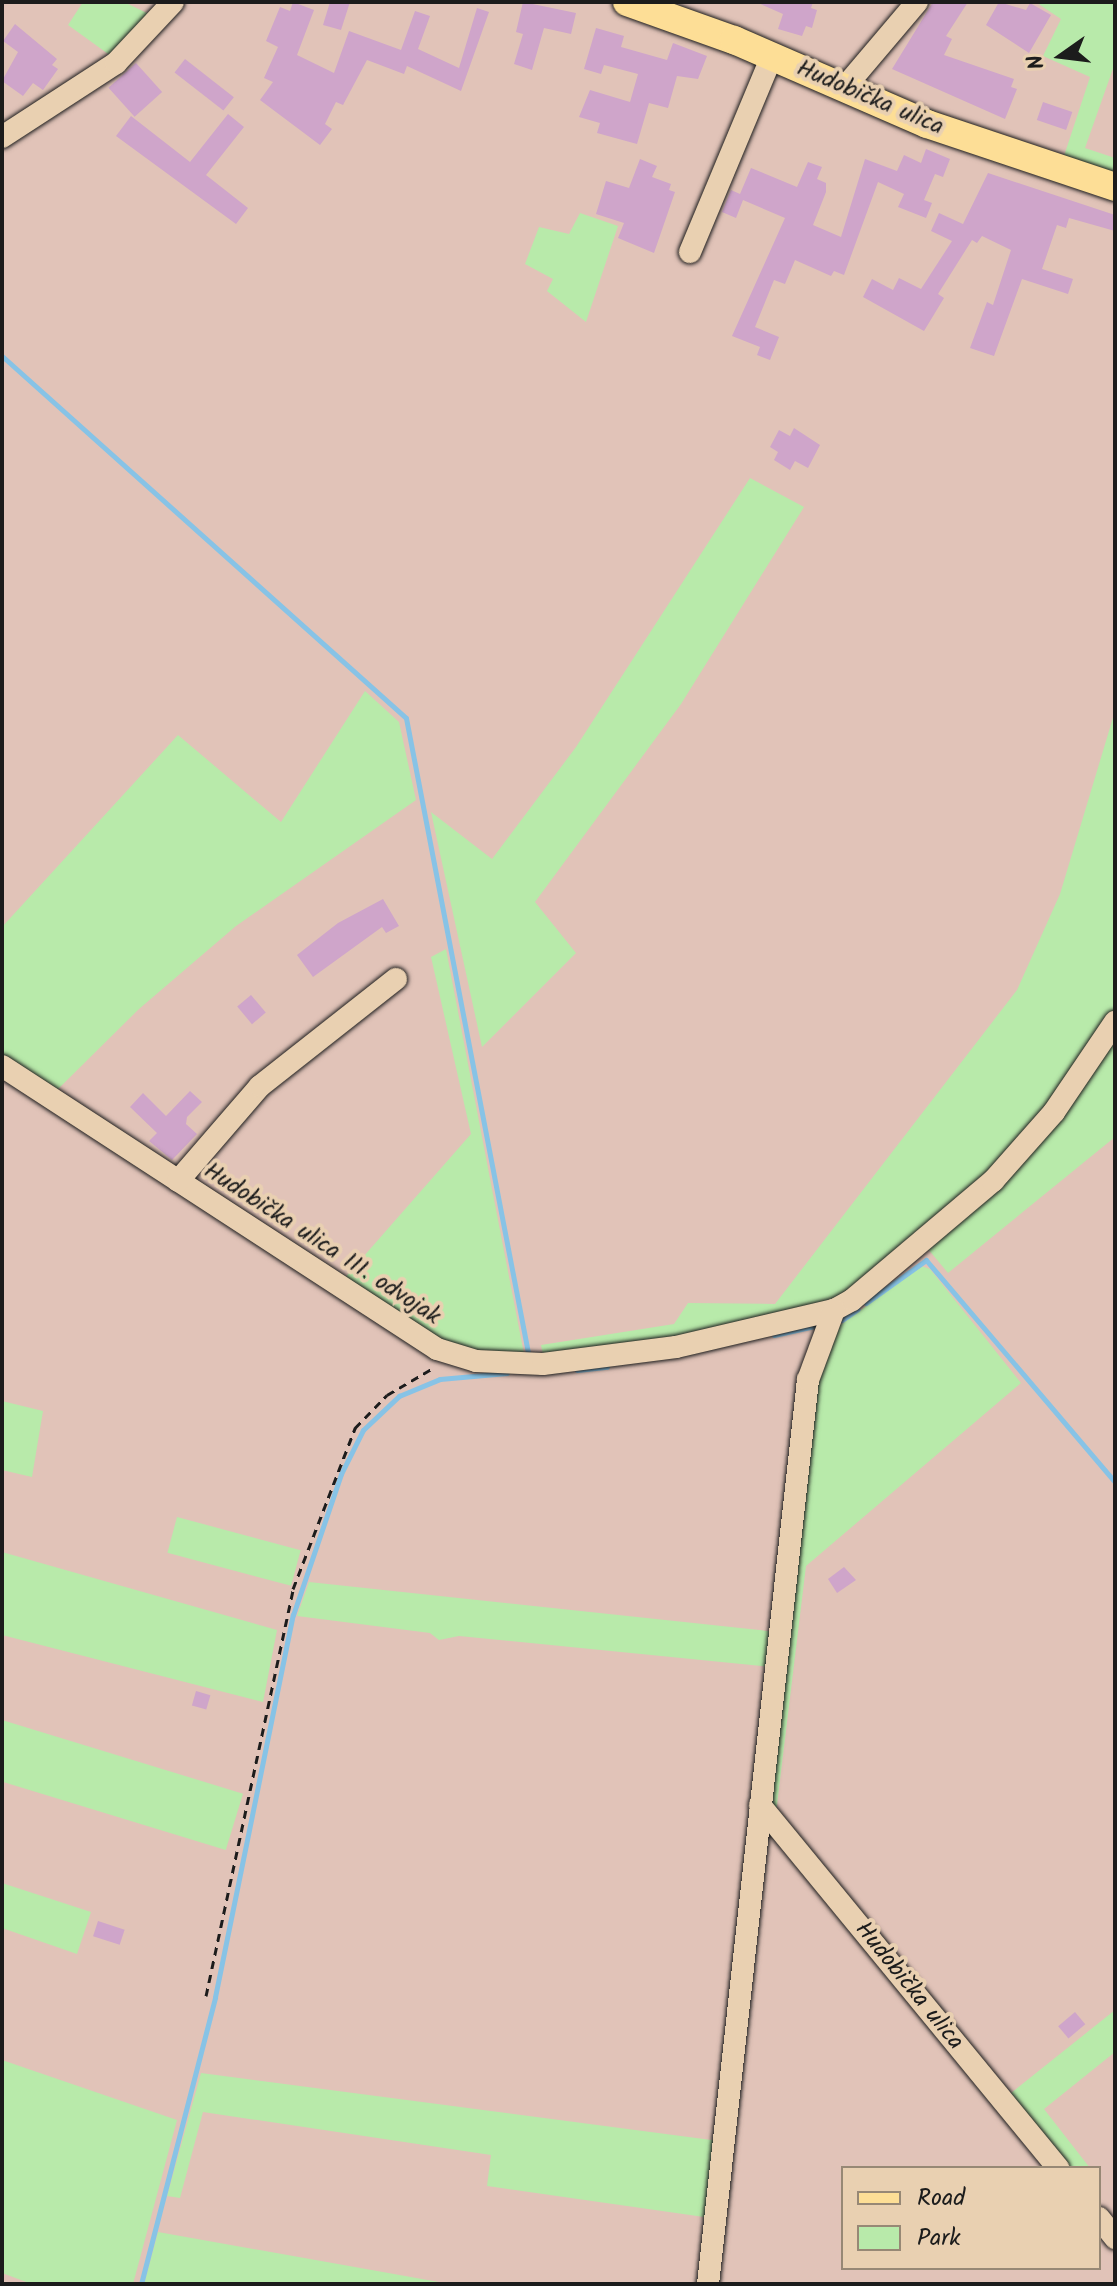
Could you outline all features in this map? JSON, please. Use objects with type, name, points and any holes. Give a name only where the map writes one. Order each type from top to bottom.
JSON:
[{"type":"main road","name":"Hudobička ulica","points":[[627,2],[772,56],[955,134],[1115,187]]},
{"type":"street","points":[[2,137],[116,63],[173,2]]},
{"type":"street","points":[[845,87],[917,2]]},
{"type":"street","points":[[690,252],[772,56]]},
{"type":"street","points":[[178,1181],[260,1086],[396,979]]},
{"type":"street","points":[[708,2284],[808,1380],[834,1310],[926,1242],[993,1181],[1054,1112],[1115,1022]]},
{"type":"street","name":"Hudobička ulica III. odvojak","points":[[2,1066],[411,1333],[458,1356],[506,1364],[589,1361],[834,1310]]},
{"type":"street","name":"Hudobička ulica","points":[[760,1805],[1056,2166]]},
{"type":"street","points":[[1101,2220],[1115,2238]]},
{"type":"path","points":[[206,1996],[288,1610],[326,1497],[367,1412],[407,1382],[458,1356]]},
{"type":"green space","points":[[83,2],[124,2],[151,15],[111,56],[68,25]]},
{"type":"green space","points":[[1115,2],[1115,63],[1085,148],[1115,158],[1115,180],[1062,162],[1090,77],[1043,56],[1061,19],[1037,3]]},
{"type":"green space","points":[[580,213],[618,226],[586,322],[547,291],[553,279],[525,264],[539,227],[569,234]]},
{"type":"green space","points":[[750,478],[804,507],[681,704],[535,902],[576,953],[482,1047],[431,812],[492,859],[576,747]]},
{"type":"green space","points":[[365,691],[399,722],[416,800],[236,926],[139,1009],[52,1095],[2,1061],[2,927],[178,735],[281,822]]},
{"type":"green space","points":[[1115,711],[1115,1012],[1091,1053],[990,1177],[851,1293],[761,1322],[544,1359],[541,1345],[674,1324],[688,1303],[775,1304],[1017,990],[1060,894]]},
{"type":"green space","points":[[446,949],[525,1359],[457,1351],[342,1281],[471,1134],[431,957]]},
{"type":"green space","points":[[1115,1034],[1115,1137],[948,1273],[928,1249]]},
{"type":"green space","points":[[921,1266],[930,1269],[1021,1383],[806,1566],[776,1813],[768,1803],[814,1379],[832,1331]]},
{"type":"green space","points":[[2,1401],[43,1411],[32,1477],[2,1470]]},
{"type":"green space","points":[[177,1517],[301,1550],[291,1586],[167,1553]]},
{"type":"green space","points":[[2,1552],[277,1630],[263,1702],[2,1635]]},
{"type":"green space","points":[[309,1582],[777,1632],[772,1667],[459,1636],[439,1640],[430,1633],[297,1616]]},
{"type":"green space","points":[[2,1720],[243,1794],[226,1850],[2,1782]]},
{"type":"green space","points":[[2,1883],[91,1912],[77,1954],[2,1928]]},
{"type":"green space","points":[[1115,2010],[1115,2052],[1044,2109],[1088,2166],[1063,2166],[1006,2097]]},
{"type":"green space","points":[[2,2060],[177,2120],[133,2284],[32,2284],[2,2273]]},
{"type":"green space","points":[[201,2073],[719,2141],[711,2218],[487,2186],[491,2155],[203,2112],[180,2198],[167,2196]]},
{"type":"green space","points":[[158,2232],[450,2284],[144,2284]]},
{"type":"building","points":[[293,2],[314,10],[297,55],[334,73],[349,31],[401,50],[415,11],[430,16],[418,49],[459,68],[477,8],[489,12],[461,91],[407,66],[404,74],[367,60],[343,105],[336,102],[325,124],[332,129],[320,145],[260,100],[273,82],[264,78],[278,47],[266,41],[280,7],[290,11]]},
{"type":"building","points":[[330,2],[350,2],[341,30],[323,25]]},
{"type":"building","points":[[523,2],[576,13],[571,34],[544,28],[532,70],[514,64],[523,34],[516,32]]},
{"type":"building","points":[[756,2],[813,2],[811,8],[817,10],[812,28],[806,26],[802,36],[778,29],[783,14]]},
{"type":"building","points":[[933,2],[968,2],[946,36],[952,39],[944,55],[1014,79],[1011,87],[1017,89],[1005,119],[892,69]]},
{"type":"building","points":[[999,2],[1026,10],[1030,3],[1051,15],[1029,53],[986,25]]},
{"type":"building","points":[[15,24],[57,59],[52,65],[58,69],[43,90],[33,83],[23,96],[2,81],[18,52],[3,41]]},
{"type":"building","points":[[596,28],[624,36],[621,47],[667,60],[673,43],[707,56],[698,79],[677,76],[668,108],[649,103],[637,144],[597,133],[600,123],[579,117],[590,90],[630,102],[638,74],[604,65],[601,74],[584,69]]},
{"type":"building","points":[[185,59],[234,97],[223,111],[175,72]]},
{"type":"building","points":[[136,63],[162,92],[135,117],[109,88]]},
{"type":"building","points":[[1043,102],[1072,112],[1066,130],[1037,120]]},
{"type":"building","points":[[228,114],[244,127],[206,175],[248,208],[236,224],[116,136],[131,116],[190,162]]},
{"type":"building","points":[[926,149],[950,159],[943,177],[935,174],[924,200],[932,203],[926,218],[898,207],[904,194],[878,182],[844,275],[834,271],[831,276],[795,260],[785,284],[774,280],[755,327],[779,337],[770,360],[757,355],[760,347],[732,336],[785,218],[743,200],[736,218],[722,212],[731,190],[740,194],[751,168],[797,187],[808,162],[822,167],[817,179],[826,183],[826,192],[813,225],[841,237],[865,159],[897,171],[904,155],[921,163]]},
{"type":"building","points":[[640,159],[657,166],[652,177],[671,184],[669,190],[675,192],[654,253],[618,238],[624,223],[596,214],[606,181],[629,188]]},
{"type":"building","points":[[988,173],[1115,215],[1115,231],[1069,218],[1066,228],[1057,225],[1042,269],[1073,279],[1068,294],[1022,279],[994,356],[970,348],[987,302],[993,305],[1011,250],[982,236],[977,243],[972,240],[938,294],[944,298],[924,331],[863,297],[872,279],[893,290],[899,278],[921,289],[952,241],[931,231],[939,213],[963,224]]},
{"type":"building","points":[[794,428],[820,445],[808,468],[795,461],[790,470],[774,460],[778,452],[770,447],[779,430],[790,436]]},
{"type":"building","points":[[383,899],[399,926],[386,933],[382,927],[313,977],[297,955],[338,923]]},
{"type":"building","points":[[251,995],[266,1013],[252,1024],[237,1007]]},
{"type":"building","points":[[190,1091],[202,1102],[187,1117],[186,1124],[197,1134],[172,1160],[149,1141],[157,1133],[130,1107],[143,1093],[166,1116]]},
{"type":"building","points":[[844,1567],[856,1580],[837,1593],[828,1579]]},
{"type":"building","points":[[196,1691],[210,1695],[206,1710],[192,1705]]},
{"type":"building","points":[[98,1921],[125,1930],[120,1945],[93,1936]]},
{"type":"building","points":[[1075,2012],[1085,2024],[1068,2038],[1058,2026]]},
{"type":"waterway","points":[[2,356],[406,718],[529,1358]]},
{"type":"waterway","points":[[866,1303],[926,1260],[1115,1482]]},
{"type":"waterway","points":[[842,1320],[858,1309]]},
{"type":"waterway","points":[[774,1335],[819,1325]]},
{"type":"waterway","points":[[577,1370],[607,1367]]},
{"type":"waterway","points":[[141,2284],[215,1997],[293,1615],[341,1474],[363,1430],[399,1396],[440,1379],[507,1373]]}]
